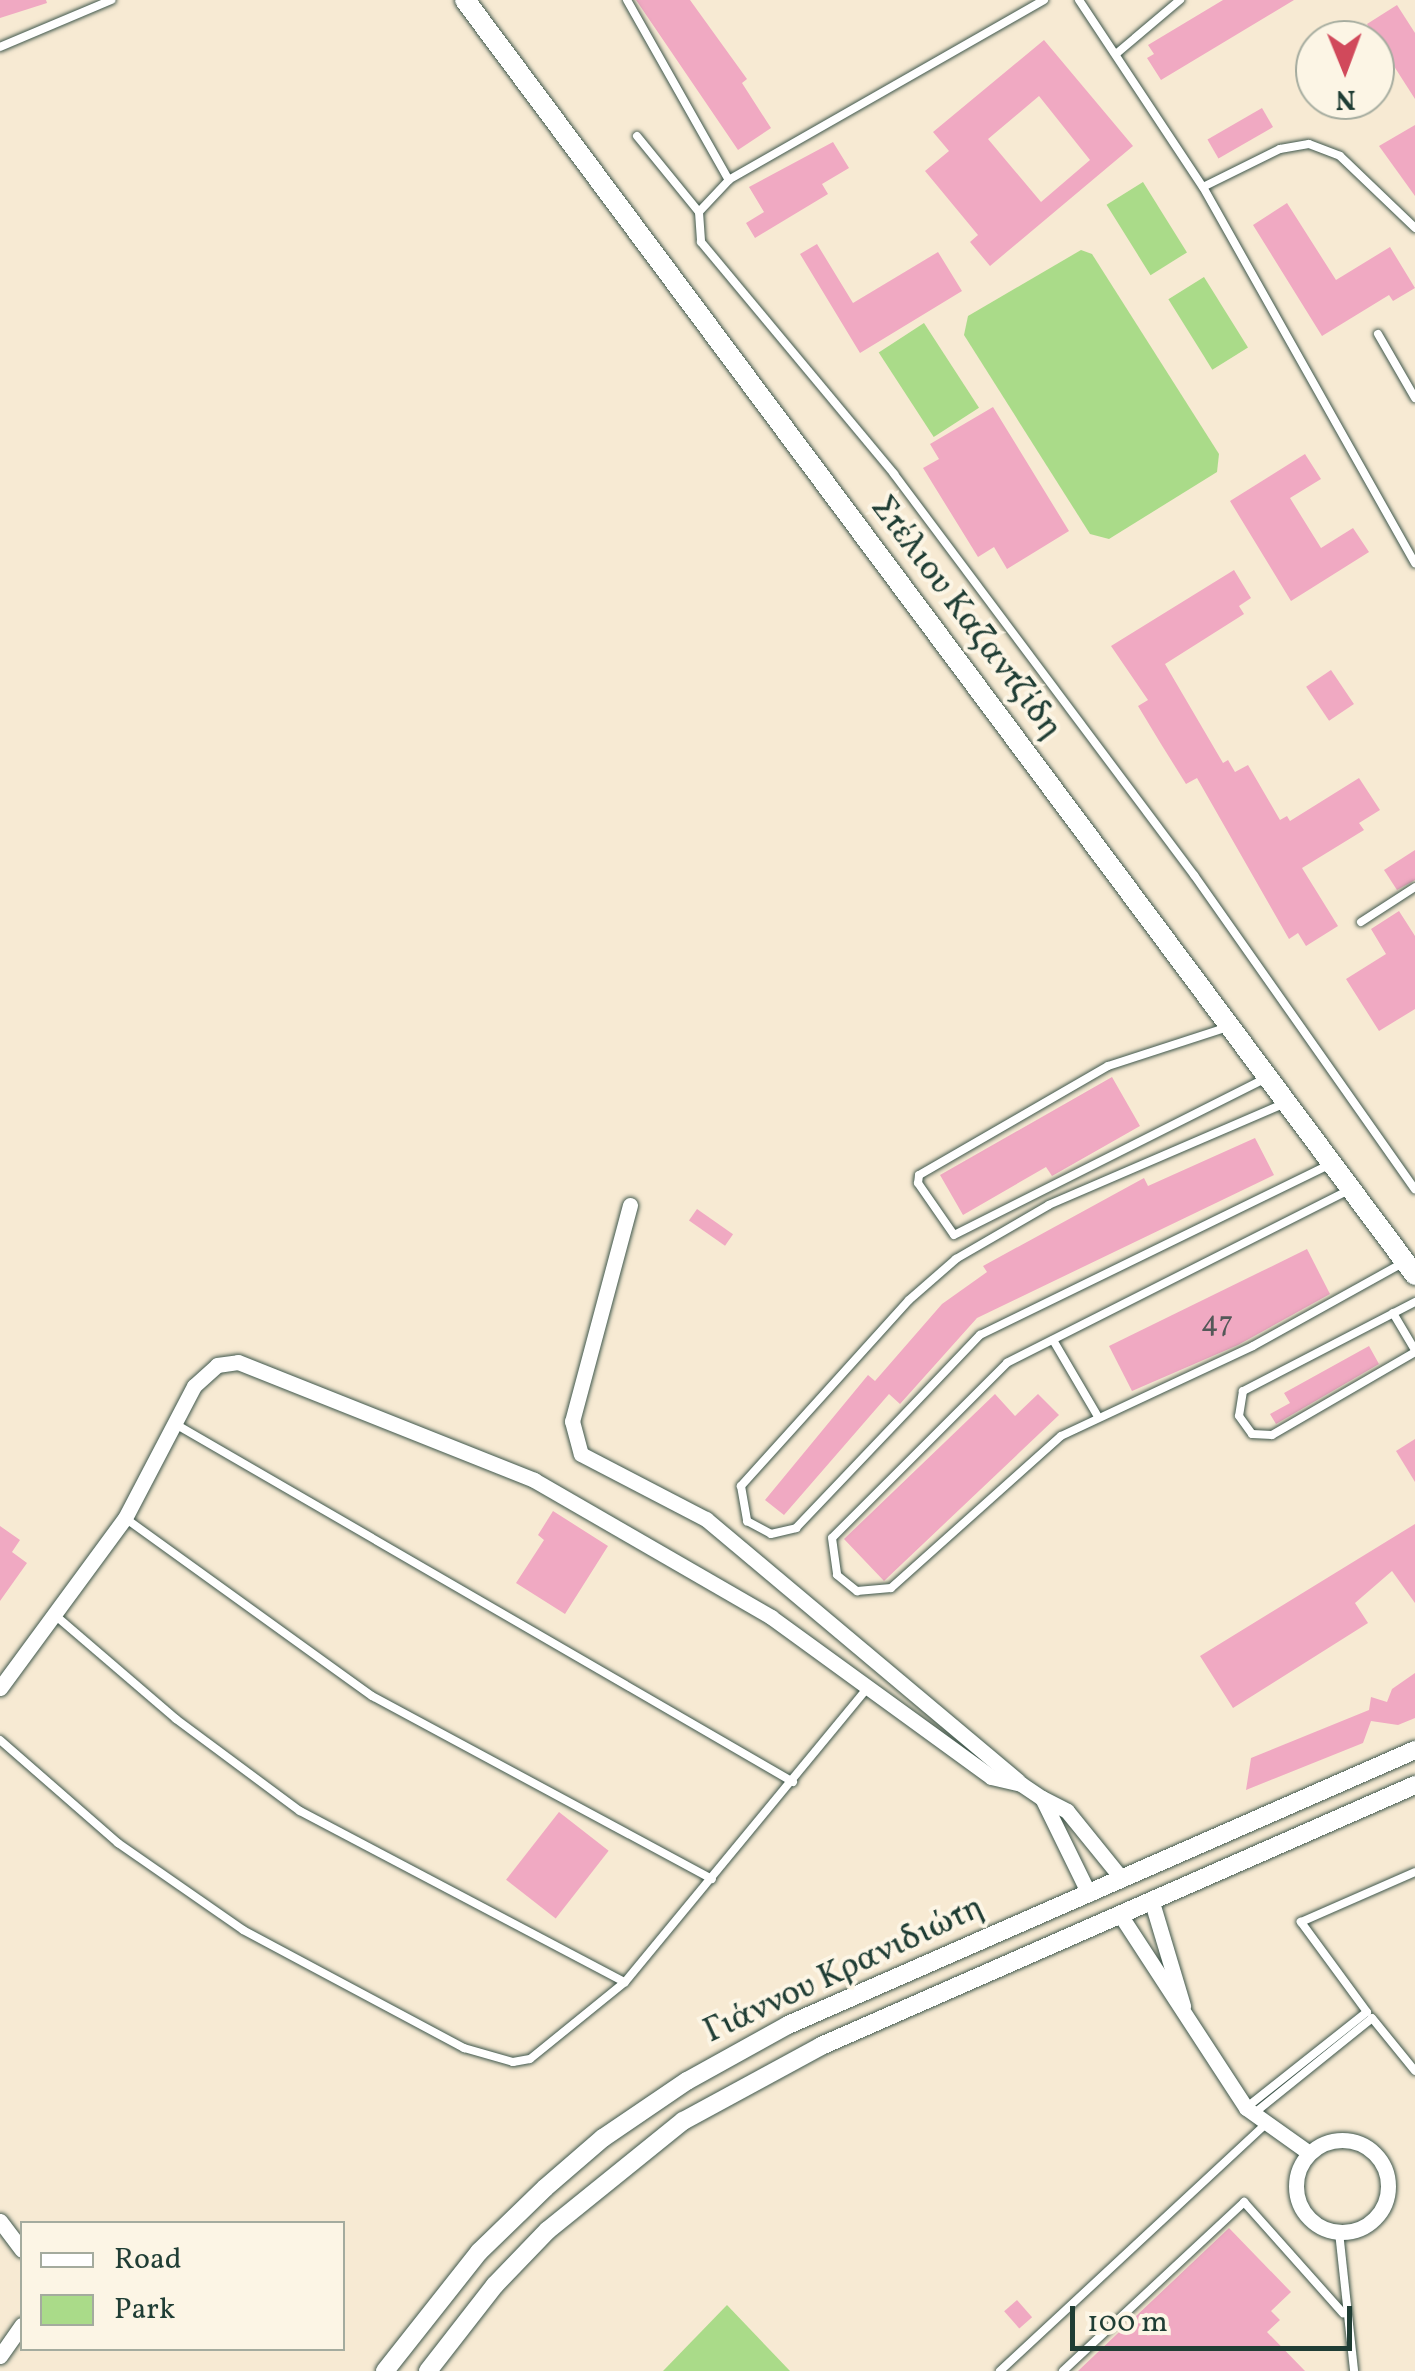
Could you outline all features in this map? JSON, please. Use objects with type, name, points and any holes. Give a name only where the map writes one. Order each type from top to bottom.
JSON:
[{"type":"main road","name":"Στέλιου Καζαντζίδη","points":[[465,0],[1410,1268]]},
{"type":"street","points":[[630,1205],[572,1420],[580,1454],[706,1519],[1021,1784],[1067,1811],[1122,1878]]},
{"type":"street","points":[[0,1688],[126,1518],[205,1372],[238,1362],[534,1480],[613,1520],[771,1617],[991,1777],[1021,1784]]},
{"type":"street","name":"Γιάννου Κρανιδιώτη","points":[[385,2371],[479,2252],[545,2188],[603,2138],[687,2081],[788,2025],[1415,1750]]},
{"type":"street","name":"Γιάννου Κρανιδιώτη","points":[[428,2371],[548,2230],[684,2120],[821,2046],[1415,1785]]},
{"type":"street","points":[[1042,1798],[1089,1894]]},
{"type":"street","points":[[1151,1899],[1188,2024]]},
{"type":"street","points":[[1118,1913],[1188,2024],[1255,2116],[1309,2154]]},
{"type":"street","points":[[1336,2140],[1351,2141],[1377,2156],[1388,2184],[1379,2213],[1354,2230],[1339,2232],[1312,2221],[1296,2195],[1309,2154],[1336,2140]]},
{"type":"street","points":[[0,2221],[20,2247]]},
{"type":"street","points":[[0,2356],[20,2329]]},
{"type":"lane","points":[[0,47],[111,0]]},
{"type":"lane","points":[[627,0],[729,180]]},
{"type":"lane","points":[[699,212],[729,180],[1044,0]]},
{"type":"lane","points":[[1079,0],[1204,187],[1415,563]]},
{"type":"lane","points":[[1116,54],[1180,0]]},
{"type":"lane","points":[[637,136],[699,212],[702,242],[717,265],[894,474],[1194,875],[1415,1188]]},
{"type":"lane","points":[[1204,187],[1280,150],[1309,144],[1340,156],[1415,228]]},
{"type":"lane","points":[[1378,334],[1415,398]]},
{"type":"lane","points":[[1361,922],[1415,887]]},
{"type":"lane","points":[[1230,1026],[1108,1066],[919,1174],[918,1183],[954,1235],[1268,1077]]},
{"type":"lane","points":[[1287,1102],[1049,1204],[956,1259],[909,1300],[741,1486],[747,1521],[771,1534],[796,1528],[980,1335],[1332,1163]]},
{"type":"lane","points":[[1352,1189],[1007,1363],[832,1538],[836,1575],[857,1592],[892,1588],[1061,1436],[1098,1414],[1253,1346],[1410,1268]]},
{"type":"lane","points":[[1393,1313],[1415,1351],[1272,1435],[1258,1436],[1242,1424],[1243,1391],[1393,1313],[1415,1302]]},
{"type":"lane","points":[[1053,1340],[1098,1414]]},
{"type":"lane","points":[[177,1425],[650,1693],[793,1782]]},
{"type":"lane","points":[[126,1518],[372,1696],[712,1880]]},
{"type":"lane","points":[[56,1616],[176,1720],[300,1811],[625,1982]]},
{"type":"lane","points":[[0,1740],[118,1843],[243,1930],[494,2061],[530,2060],[625,1982],[868,1688]]},
{"type":"lane","points":[[1000,2371],[1255,2116],[1368,2012],[1301,1922],[1415,1872]]},
{"type":"lane","points":[[1255,2116],[1372,2018],[1415,2072]]},
{"type":"lane","points":[[1063,2371],[1244,2202],[1343,2313]]},
{"type":"lane","points":[[1339,2232],[1343,2313],[1354,2371]]},
{"type":"green space","points":[[1143,182],[1187,252],[1151,275],[1107,205]]},
{"type":"green space","points":[[1081,250],[1092,254],[1219,454],[1217,472],[1109,539],[1090,534],[964,335],[968,316]]},
{"type":"green space","points":[[1204,277],[1248,347],[1212,370],[1168,299]]},
{"type":"green space","points":[[924,323],[979,408],[934,437],[879,352]]},
{"type":"green space","points":[[727,2305],[790,2371],[663,2371]]},
{"type":"building","points":[[0,0],[46,0],[47,3],[0,18]]},
{"type":"building","points":[[636,0],[690,0],[747,79],[742,83],[771,128],[738,150]]},
{"type":"building","points":[[1223,0],[1294,0],[1161,80],[1147,58],[1154,54],[1148,45]]},
{"type":"building","points":[[1397,5],[1415,33],[1415,99],[1395,68],[1395,20],[1373,20]]},
{"type":"building","points":[[1044,40],[1133,146],[990,266],[970,242],[978,235],[925,171],[949,151],[933,132]],"holes":[[[1039,96],[1090,160],[1041,202],[988,139]]]},
{"type":"building","points":[[1262,108],[1273,127],[1218,159],[1207,140]]},
{"type":"building","points":[[1415,125],[1415,196],[1379,146]]},
{"type":"building","points":[[833,142],[849,168],[822,184],[828,194],[755,238],[746,223],[764,212],[749,187]]},
{"type":"building","points":[[1287,203],[1336,280],[1390,247],[1415,288],[1393,301],[1389,295],[1322,336],[1253,225]]},
{"type":"building","points":[[817,244],[853,303],[938,252],[962,291],[860,353],[800,254]]},
{"type":"building","points":[[993,407],[1069,531],[1007,569],[994,547],[978,557],[923,468],[939,459],[930,444]]},
{"type":"building","points":[[1305,454],[1321,479],[1290,498],[1321,548],[1353,528],[1369,552],[1291,601],[1230,501]]},
{"type":"building","points":[[1234,570],[1251,598],[1239,606],[1244,614],[1165,664],[1223,763],[1228,760],[1235,772],[1248,765],[1280,820],[1287,816],[1290,821],[1359,778],[1380,810],[1359,823],[1364,830],[1302,868],[1338,926],[1306,946],[1298,933],[1289,939],[1197,778],[1186,784],[1138,706],[1148,700],[1111,646]]},
{"type":"building","points":[[1331,670],[1354,704],[1329,721],[1306,687]]},
{"type":"building","points":[[1415,850],[1415,880],[1397,890],[1384,870]]},
{"type":"building","points":[[1399,911],[1415,936],[1415,1009],[1379,1031],[1346,979],[1386,954],[1371,929]]},
{"type":"building","points":[[1112,1077],[1140,1126],[1052,1176],[1046,1167],[963,1215],[940,1175]]},
{"type":"building","points":[[1255,1138],[1274,1175],[977,1318],[900,1404],[889,1394],[784,1515],[765,1500],[868,1375],[875,1381],[942,1304],[987,1272],[983,1266],[1144,1178],[1148,1186]]},
{"type":"building","points":[[697,1209],[733,1234],[725,1246],[689,1220]]},
{"type":"building","points":[[1307,1249],[1330,1294],[1238,1345],[1132,1391],[1109,1346]]},
{"type":"building","points":[[1369,1346],[1379,1364],[1276,1424],[1270,1414],[1290,1403],[1284,1393]]},
{"type":"building","points":[[995,1394],[1015,1416],[1038,1394],[1059,1415],[884,1581],[844,1539]]},
{"type":"building","points":[[1415,1439],[1415,1482],[1396,1451]]},
{"type":"building","points":[[553,1511],[608,1546],[565,1614],[516,1583],[544,1540],[538,1535]]},
{"type":"building","points":[[1415,1524],[1415,1603],[1392,1571],[1355,1603],[1368,1623],[1233,1708],[1200,1656]]},
{"type":"building","points":[[0,1526],[20,1540],[12,1552],[27,1563],[0,1601]]},
{"type":"building","points":[[1415,1673],[1415,1718],[1398,1725],[1371,1721],[1363,1743],[1246,1790],[1251,1758],[1369,1710],[1371,1697],[1387,1702],[1392,1689]]},
{"type":"building","points":[[559,1812],[609,1851],[556,1919],[506,1880]]},
{"type":"building","points":[[1229,2228],[1291,2292],[1271,2311],[1280,2320],[1267,2332],[1305,2371],[1078,2371]]},
{"type":"building","points":[[1017,2300],[1032,2317],[1019,2329],[1004,2311]]}]
